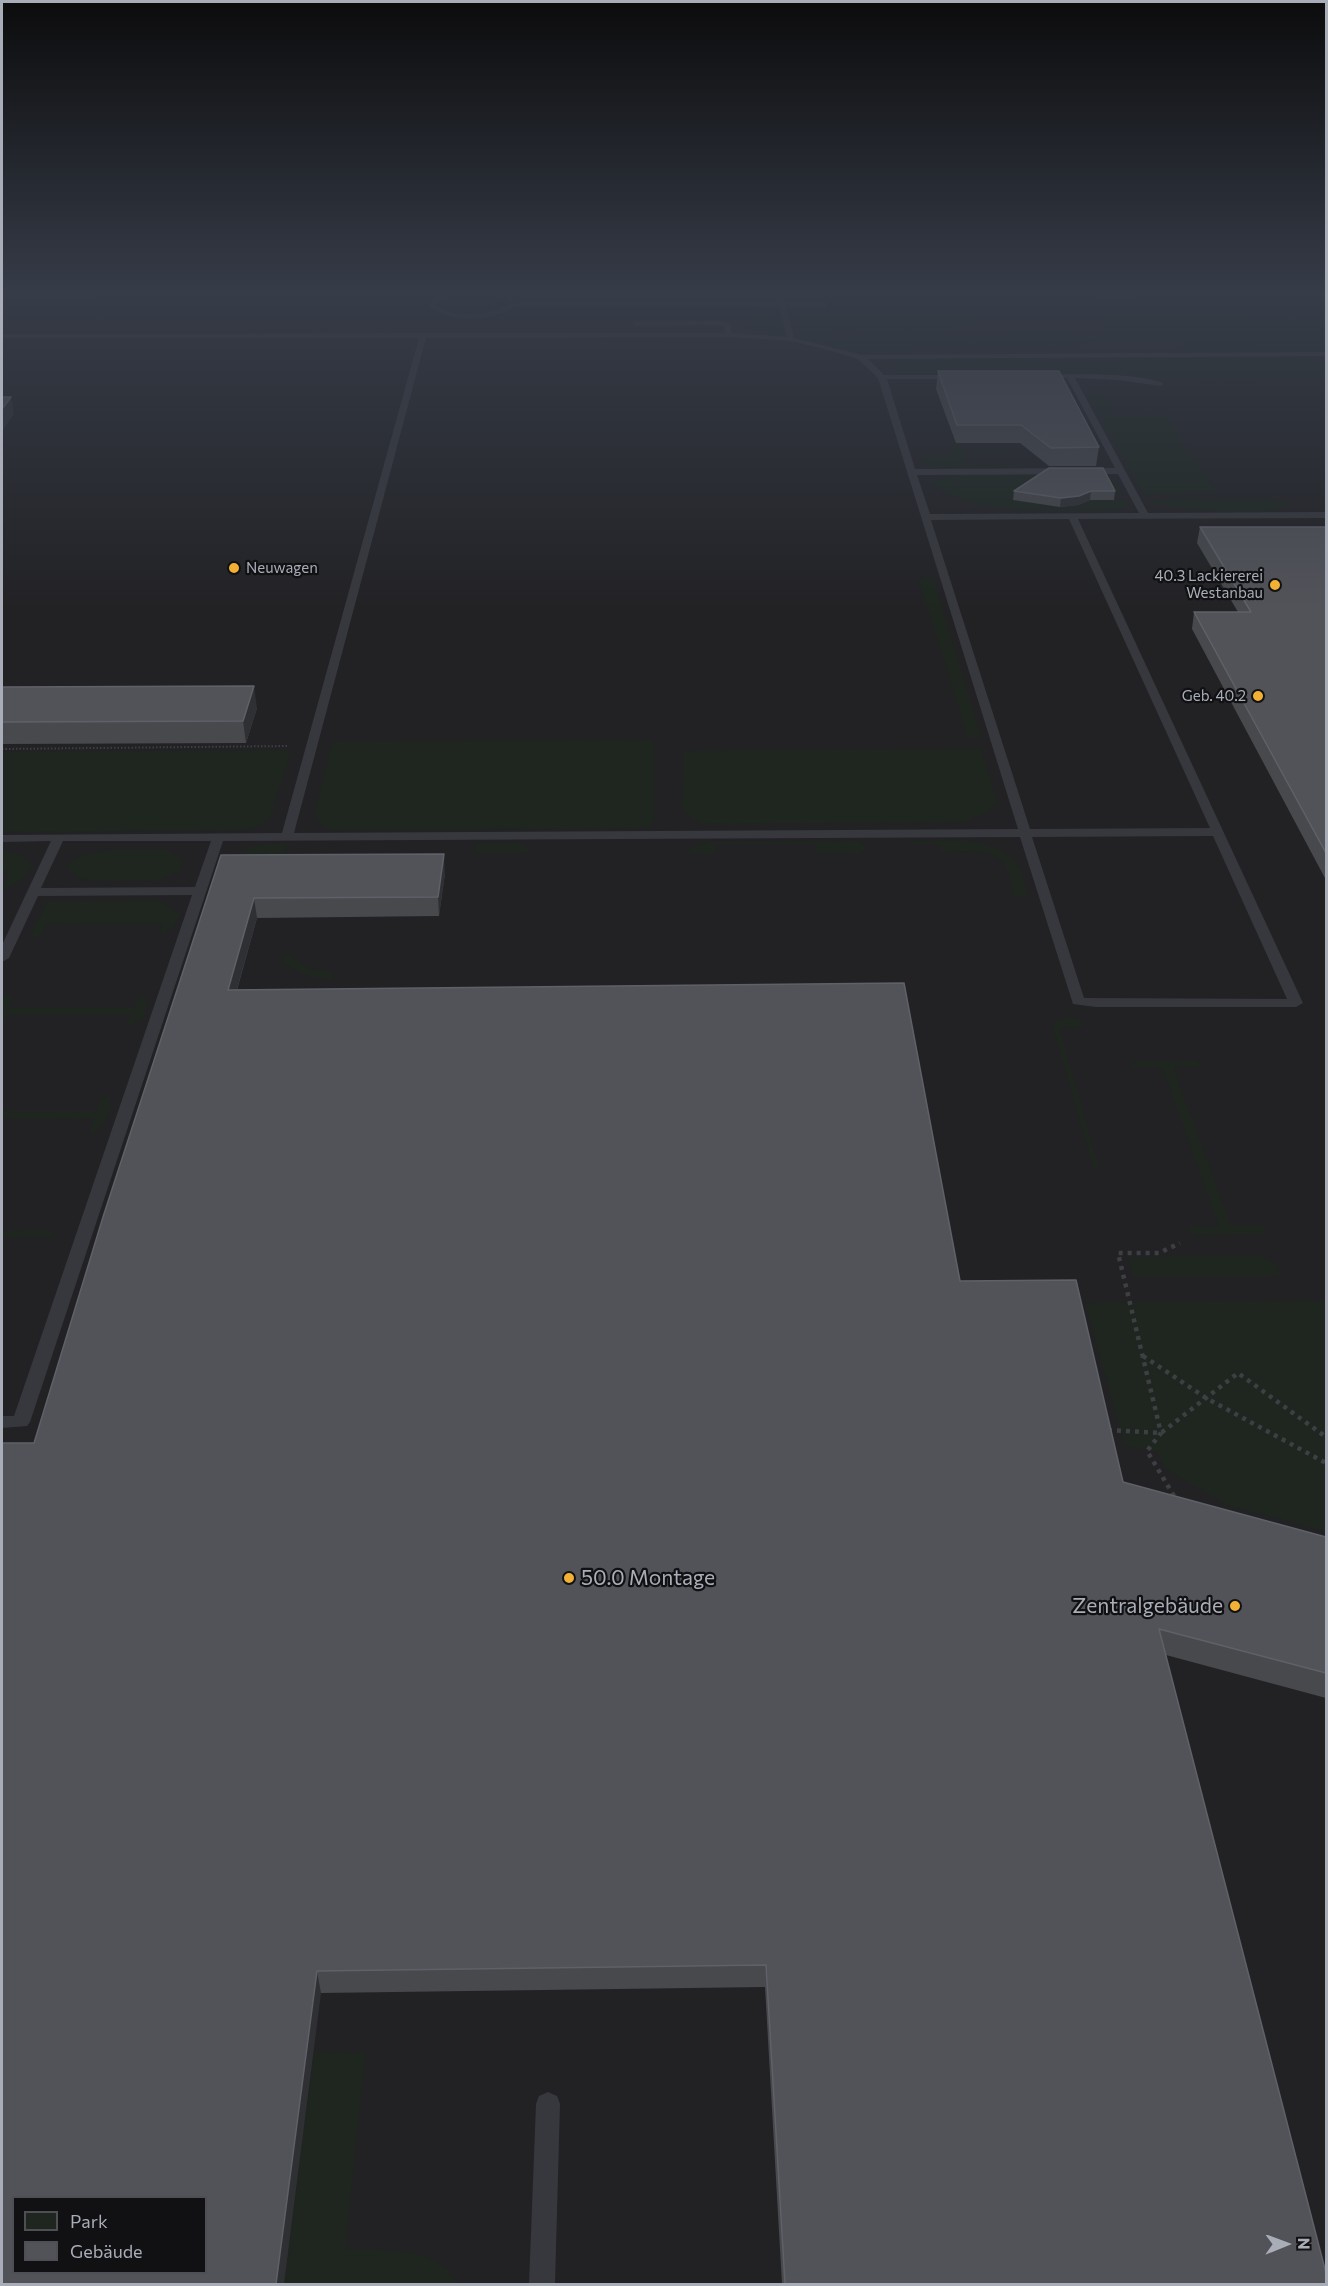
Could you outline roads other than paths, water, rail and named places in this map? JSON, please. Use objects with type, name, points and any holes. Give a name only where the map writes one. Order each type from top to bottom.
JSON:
[{"type":"lane","points":[[287,837],[406,397]]},
{"type":"lane","points":[[888,397],[1078,1001],[1096,1004],[1296,1003],[1073,516]]},
{"type":"lane","points":[[1081,397],[1145,516]]},
{"type":"lane","points":[[911,472],[1121,471]]},
{"type":"lane","points":[[926,517],[1326,515]]},
{"type":"lane","points":[[2,838],[1216,832]]},
{"type":"lane","points":[[2,1422],[21,1422],[218,837]]},
{"type":"lane","points":[[2,958],[58,838]]},
{"type":"lane","points":[[33,892],[200,891]]},
{"type":"lane","points":[[542,2284],[548,2104]]},
{"type":"place","name":"Neuwagen","points":[[234,568]]},
{"type":"place","name":"40.3 Lackiererei Westanbau","points":[[1275,585]]},
{"type":"place","name":"Geb. 40.2","points":[[1258,696]]},
{"type":"place","name":"50.0 Montage","points":[[569,1578]]},
{"type":"place","name":"Zentralgebäude","points":[[1235,1606]]}]
